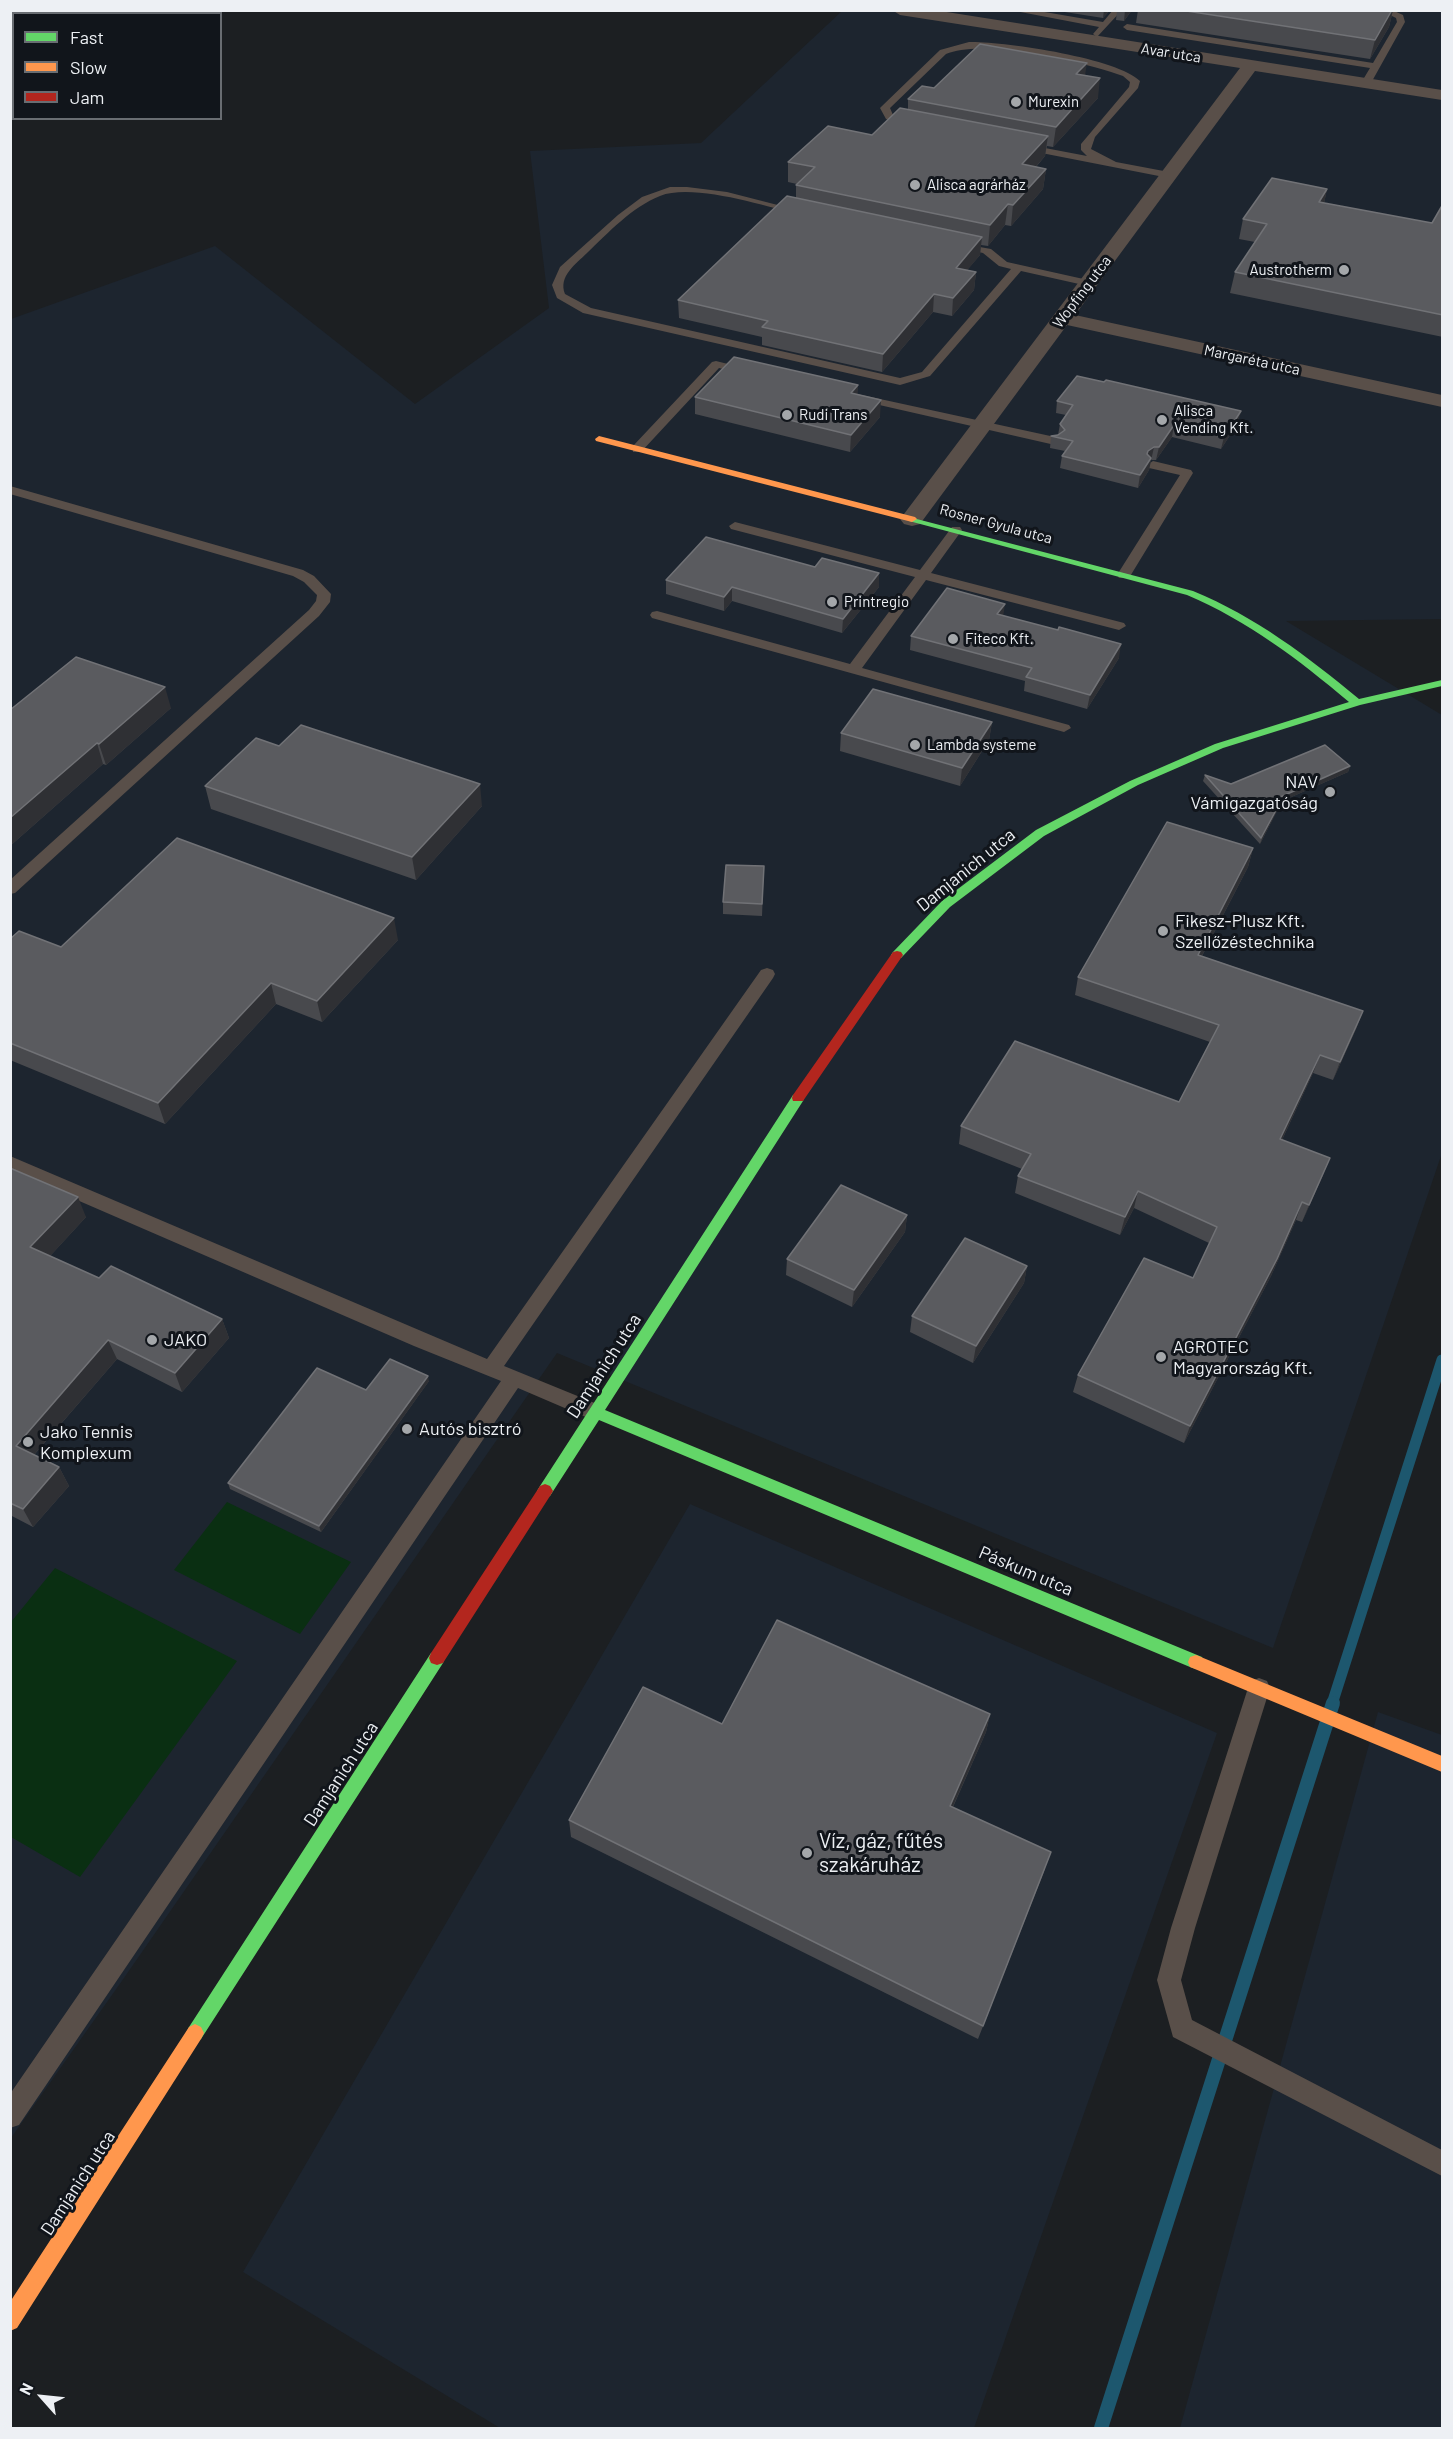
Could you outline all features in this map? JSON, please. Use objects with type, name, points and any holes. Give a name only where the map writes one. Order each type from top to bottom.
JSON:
[{"type":"main road","name":"Rosner Gyula utca","points":[[599,439],[956,530],[1190,593],[1226,607],[1287,644],[1357,702]]},
{"type":"main road","name":"Damjanich utca","points":[[10,2321],[595,1412],[865,996],[891,961],[946,904],[1040,833],[1134,783],[1219,747],[1357,702],[1443,683]]},
{"type":"main road","name":"Páskum utca","points":[[595,1412],[1443,1764]]},
{"type":"street","name":"Avar utca","points":[[900,10],[1443,95]]},
{"type":"street","name":"Wopfing utca","points":[[912,519],[1251,65]]},
{"type":"street","name":"Margaréta utca","points":[[1062,318],[1443,401]]},
{"type":"lane","points":[[1014,10],[1105,25]]},
{"type":"lane","points":[[1092,40],[1118,10]]},
{"type":"lane","points":[[1365,83],[1401,22],[1400,17],[1384,10]]},
{"type":"lane","points":[[1113,44],[1134,19]]},
{"type":"lane","points":[[1127,27],[1376,66]]},
{"type":"lane","points":[[926,128],[897,122],[889,117],[885,108],[943,52],[950,49],[966,45],[985,45],[1103,65],[1125,72],[1135,81],[1133,88],[1086,144],[1086,150],[1090,154],[1109,163]]},
{"type":"lane","points":[[1014,146],[1169,175]]},
{"type":"lane","points":[[811,214],[694,189],[676,189],[658,193],[643,201],[564,269],[556,282],[557,289],[560,296],[569,303],[587,310],[900,382],[927,374],[1019,267]]},
{"type":"lane","points":[[940,241],[987,251],[1003,264],[1088,283]]},
{"type":"lane","points":[[637,449],[716,364],[762,375]]},
{"type":"lane","points":[[841,393],[1054,441]]},
{"type":"lane","points":[[1124,575],[1187,473],[1153,465]]},
{"type":"lane","points":[[10,490],[298,573],[309,579],[324,594],[323,602],[314,613],[10,889]]},
{"type":"lane","points":[[735,526],[1119,626]]},
{"type":"lane","points":[[854,669],[956,530]]},
{"type":"lane","points":[[657,615],[1064,728]]},
{"type":"lane","points":[[492,1368],[767,974]]},
{"type":"lane","points":[[10,1163],[421,1341],[492,1368],[595,1412]]},
{"type":"lane","points":[[10,2116],[514,1378]]},
{"type":"lane","points":[[1268,1692],[1183,1928],[1169,1980],[1182,2028],[1443,2163]]},
{"type":"shaded area","points":[[842,11],[1442,11],[1442,619],[1286,621],[1442,715],[1442,1153],[1273,1648],[557,1353],[11,2138],[11,319],[215,246],[415,404],[549,308],[530,151],[701,143]]},
{"type":"shaded area","points":[[690,1504],[1217,1733],[974,2428],[500,2428],[243,2272]]},
{"type":"shaded area","points":[[1378,1712],[1442,1735],[1442,2428],[1180,2428]]},
{"type":"green space","points":[[227,1502],[351,1562],[300,1634],[174,1570]]},
{"type":"green space","points":[[55,1568],[237,1661],[80,1877],[11,1837],[11,1622]]},
{"type":"building","points":[[1180,10],[1392,10],[1375,40]]},
{"type":"building","name":"Murexin","points":[[980,44],[1087,63],[1076,74],[1100,78],[1056,127],[908,99],[922,86],[934,88]]},
{"type":"building","points":[[900,108],[1048,136],[1022,164],[1046,169],[1013,205],[1008,204],[990,225],[796,185],[815,167],[788,162],[828,126],[872,135]]},
{"type":"building","name":"Austrotherm","points":[[1272,178],[1327,189],[1319,202],[1432,223],[1443,204],[1443,315],[1235,272],[1267,224],[1243,219]]},
{"type":"building","points":[[787,196],[982,237],[956,268],[976,272],[953,298],[934,294],[883,354],[762,327],[768,321],[678,300]]},
{"type":"building","points":[[734,357],[858,385],[851,393],[881,400],[851,435],[695,397]]},
{"type":"building","points":[[1077,376],[1104,382],[1106,380],[1241,411],[1224,437],[1174,425],[1159,447],[1148,451],[1147,454],[1151,458],[1140,475],[1062,456],[1073,441],[1051,436],[1058,435],[1065,430],[1060,424],[1073,405],[1057,401]]},
{"type":"building","points":[[706,537],[815,567],[822,558],[879,573],[843,619],[732,587],[724,597],[666,580]]},
{"type":"building","points":[[947,588],[1005,604],[997,614],[1058,630],[1059,627],[1121,644],[1090,695],[1026,677],[1032,668],[911,636]]},
{"type":"building","points":[[76,657],[165,687],[10,818],[10,710]]},
{"type":"building","name":"Lambda systeme","points":[[873,689],[992,722],[962,768],[841,733]]},
{"type":"building","points":[[301,725],[480,784],[412,857],[205,786],[256,738],[279,746]]},
{"type":"building","points":[[1325,745],[1350,766],[1276,799],[1281,801],[1261,838],[1205,775],[1231,784]]},
{"type":"building","points":[[1167,822],[1253,848],[1198,955],[1363,1011],[1340,1062],[1320,1055],[1280,1139],[1330,1158],[1309,1205],[1302,1202],[1277,1259],[1190,1426],[1078,1375],[1144,1258],[1193,1278],[1217,1227],[1138,1191],[1125,1217],[1018,1176],[1031,1154],[961,1126],[1015,1041],[1179,1102],[1219,1025],[1078,977]]},
{"type":"building","points":[[177,838],[394,918],[317,1001],[271,983],[158,1103],[10,1043],[10,939],[19,931],[61,947]]},
{"type":"building","points":[[726,865],[764,866],[762,904],[723,902]]},
{"type":"building","points":[[10,1168],[78,1197],[30,1247],[99,1278],[111,1266],[222,1319],[175,1373],[108,1340],[16,1446],[59,1467],[23,1509],[10,1503]]},
{"type":"building","points":[[841,1185],[907,1215],[854,1290],[787,1259]]},
{"type":"building","points":[[965,1238],[1027,1266],[976,1346],[912,1316]]},
{"type":"building","points":[[390,1359],[428,1376],[319,1526],[228,1483],[317,1368],[366,1390]]},
{"type":"building","name":"Víz, gáz, fűtés szakáruház","points":[[777,1620],[990,1714],[950,1806],[1051,1852],[983,2026],[569,1820],[643,1687],[722,1724]]},
{"type":"waterway","points":[[1332,1704],[1442,1360]]},
{"type":"waterway","points":[[1101,2428],[1333,1703]]},
{"type":"traffic: fast","points":[[912,519],[1190,593],[1215,603],[1279,640],[1357,703]]},
{"type":"traffic: fast","points":[[897,955],[946,904],[1040,833],[1134,783],[1219,746],[1357,703],[1442,683]]},
{"type":"traffic: fast","points":[[545,1491],[798,1098]]},
{"type":"traffic: fast","points":[[595,1412],[1196,1662]]},
{"type":"traffic: fast","points":[[195,2033],[437,1658]]},
{"type":"traffic: slow","points":[[599,439],[912,519]]},
{"type":"traffic: slow","points":[[1196,1662],[1442,1764]]},
{"type":"traffic: slow","points":[[10,2321],[195,2033]]},
{"type":"traffic: jam","points":[[798,1098],[897,955]]},
{"type":"traffic: jam","points":[[437,1658],[545,1491]]},
{"type":"place","name":"Murexin","points":[[1016,102]]},
{"type":"place","name":"Alisca agrárház","points":[[915,185]]},
{"type":"place","name":"Austrotherm","points":[[1344,270]]},
{"type":"place","name":"Rudi Trans","points":[[787,415]]},
{"type":"place","name":"Alisca Vending Kft.","points":[[1162,420]]},
{"type":"place","name":"Printregio","points":[[832,602]]},
{"type":"place","name":"Fiteco Kft.","points":[[953,639]]},
{"type":"place","name":"Lambda systeme","points":[[915,745]]},
{"type":"place","name":"NAV Vámigazgatóság","points":[[1330,792]]},
{"type":"place","name":"Fikesz-Plusz Kft. Szellőzéstechnika","points":[[1163,931]]},
{"type":"place","name":"JAKO","points":[[152,1340]]},
{"type":"place","name":"AGROTEC Magyarország Kft.","points":[[1161,1357]]},
{"type":"place","name":"Autós bisztró","points":[[407,1429]]},
{"type":"place","name":"Jako Tennis Komplexum","points":[[28,1442]]},
{"type":"place","name":"Víz, gáz, fűtés szakáruház","points":[[807,1853]]}]
